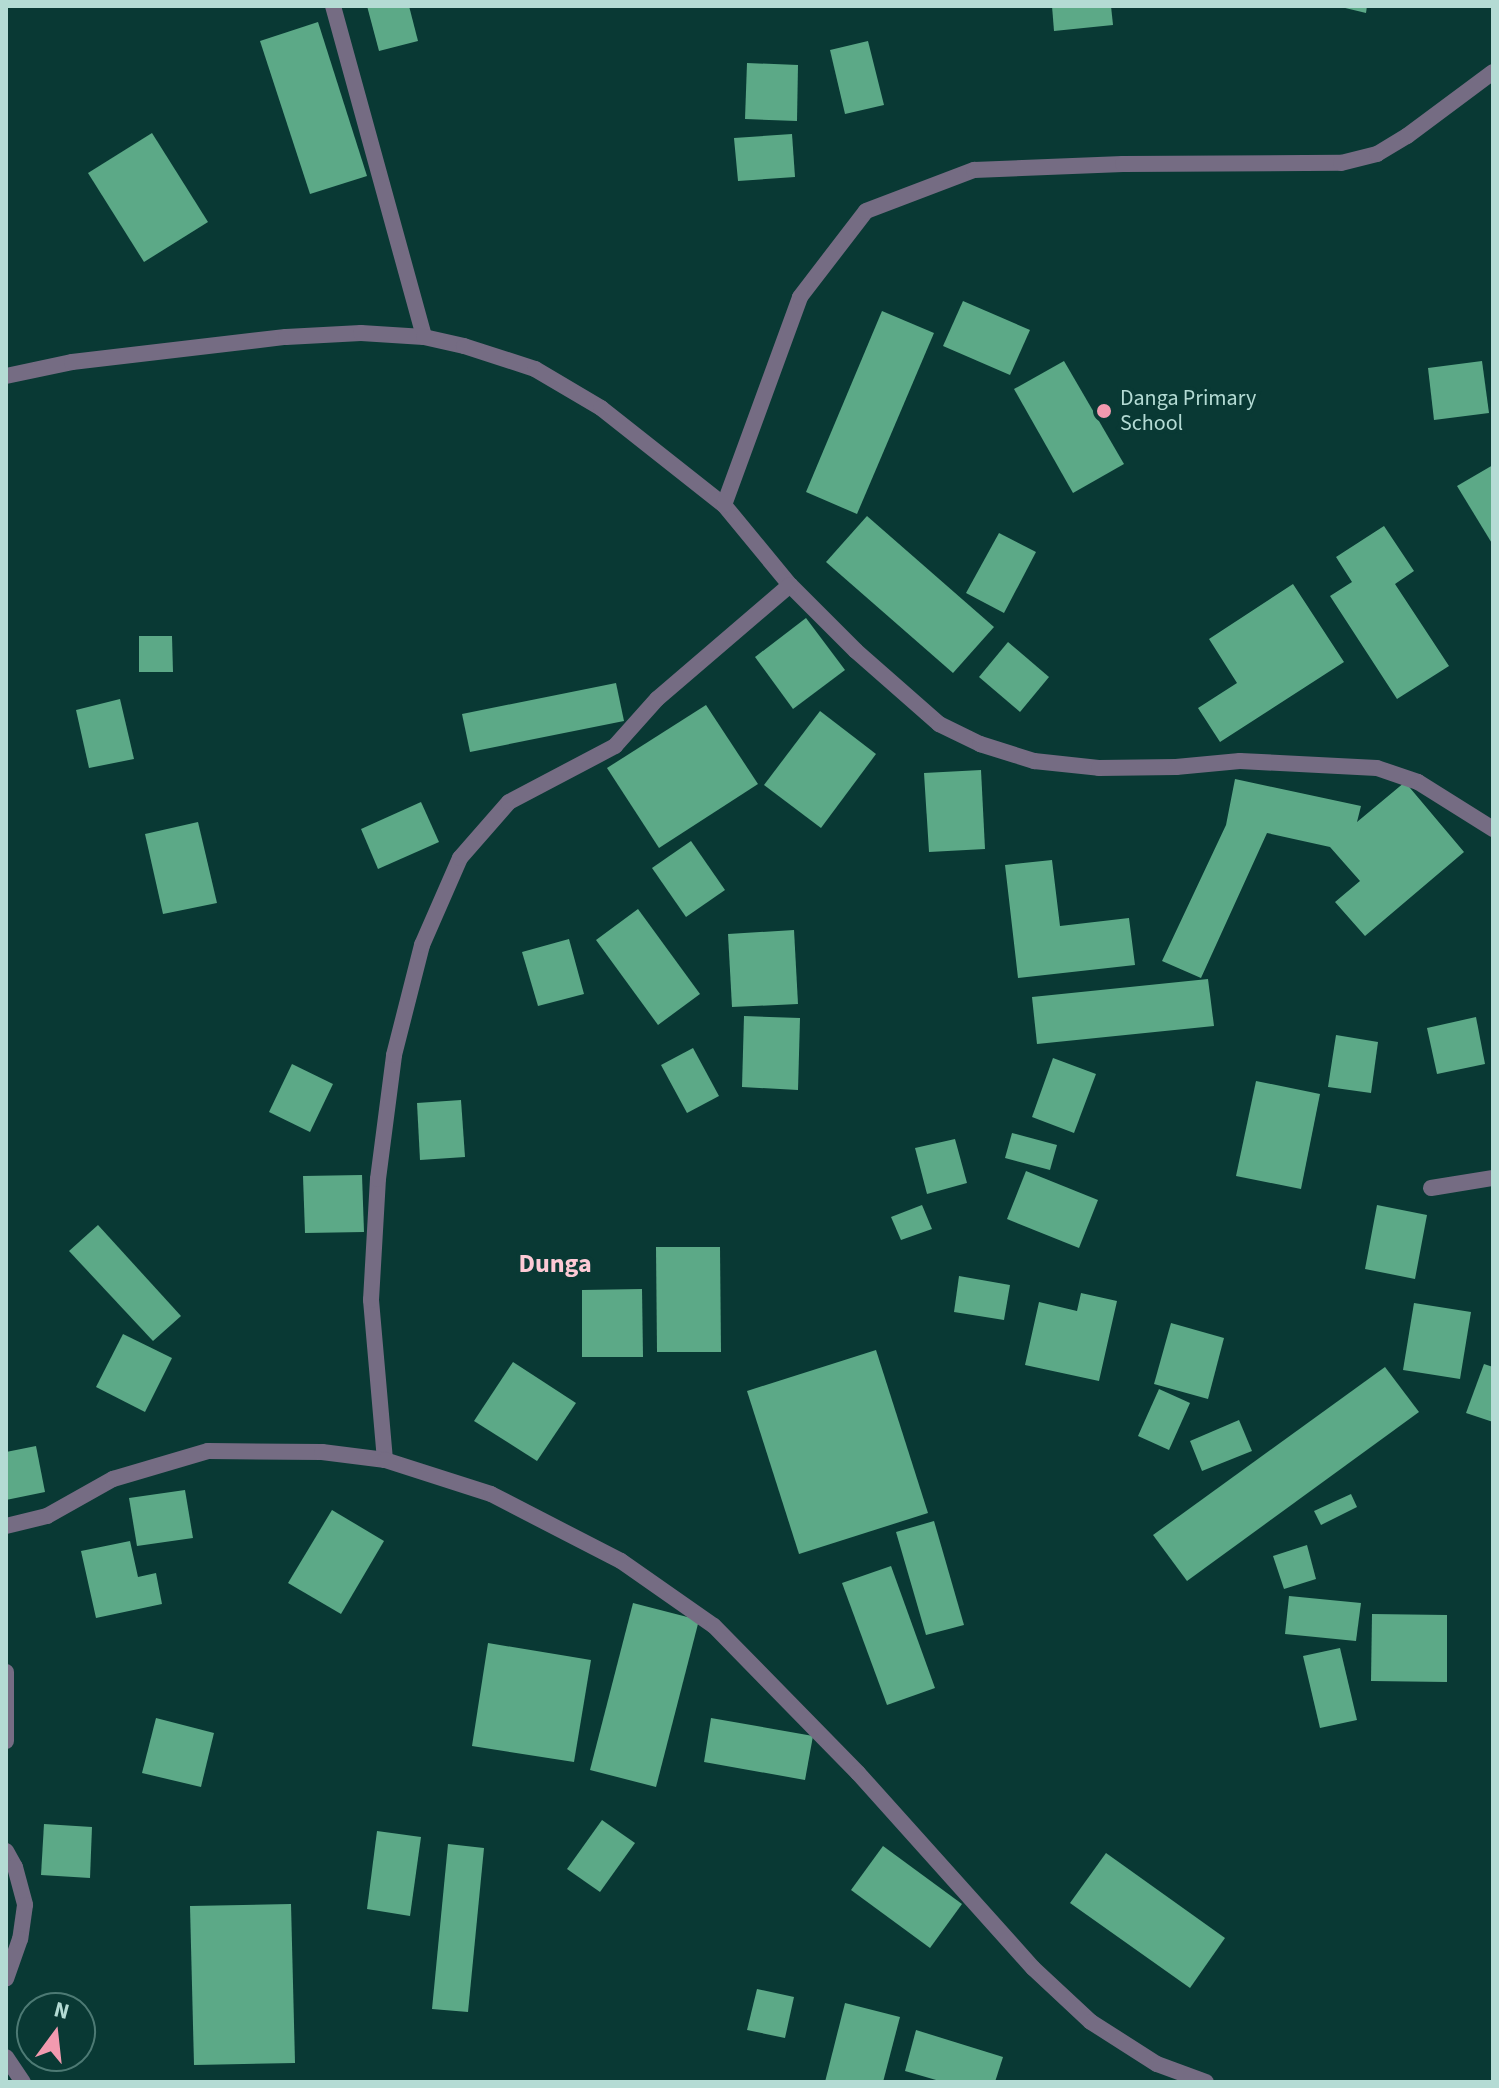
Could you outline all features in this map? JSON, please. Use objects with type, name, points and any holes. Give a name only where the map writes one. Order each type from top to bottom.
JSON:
[{"type":"street","points":[[333,6],[424,337]]},
{"type":"street","points":[[724,505],[800,297],[866,211],[974,170],[1123,164],[1341,163],[1377,154],[1407,136],[1493,72]]},
{"type":"street","points":[[6,376],[72,362],[272,338],[361,333],[424,337],[535,369],[601,408],[724,505],[790,585],[856,651],[939,724],[980,744],[1034,761],[1099,768],[1176,767],[1240,761],[1377,768],[1418,782],[1493,829]]},
{"type":"street","points":[[385,1460],[371,1300],[378,1179],[394,1055],[422,945],[460,858],[509,802],[615,746],[657,699],[790,585]]},
{"type":"street","points":[[1431,1188],[1493,1178]]},
{"type":"street","points":[[6,1526],[47,1516],[113,1479],[208,1451],[322,1452],[385,1460],[491,1494],[621,1561],[675,1595],[714,1626],[858,1773],[1033,1968],[1091,2022],[1157,2064],[1206,2082]]},
{"type":"street","points":[[6,1672],[6,1741]]},
{"type":"street","points":[[6,1851],[15,1867],[25,1905],[20,1939],[6,1979]]},
{"type":"street","points":[[6,2057],[23,2082]]},
{"type":"building","points":[[367,6],[409,6],[418,41],[379,51]]},
{"type":"building","points":[[1052,6],[1111,6],[1113,25],[1054,31]]},
{"type":"building","points":[[1337,6],[1367,6],[1366,13]]},
{"type":"building","points":[[318,22],[367,176],[310,194],[260,41]]},
{"type":"building","points":[[868,41],[884,105],[845,114],[830,50]]},
{"type":"building","points":[[747,63],[798,65],[797,121],[745,119]]},
{"type":"building","points":[[152,133],[208,222],[144,262],[88,173]]},
{"type":"building","points":[[792,134],[795,177],[738,181],[734,138]]},
{"type":"building","points":[[963,301],[1030,330],[1010,375],[943,346]]},
{"type":"building","points":[[882,311],[934,333],[857,514],[806,492]]},
{"type":"building","points":[[1064,361],[1124,464],[1073,493],[1014,389]]},
{"type":"building","points":[[1482,361],[1489,413],[1434,420],[1428,368]]},
{"type":"building","points":[[1493,465],[1493,545],[1457,486]]},
{"type":"building","points":[[867,516],[994,627],[953,673],[826,562]]},
{"type":"building","points":[[1384,526],[1414,571],[1395,584],[1449,666],[1397,699],[1330,596],[1352,582],[1336,557]]},
{"type":"building","points":[[999,533],[1036,552],[1004,613],[966,593]]},
{"type":"building","points":[[1293,584],[1344,662],[1220,742],[1198,708],[1237,683],[1209,639]]},
{"type":"building","points":[[806,618],[845,670],[793,709],[755,657]]},
{"type":"building","points":[[139,636],[172,636],[173,672],[139,672]]},
{"type":"building","points":[[1008,642],[1049,677],[1020,712],[979,677]]},
{"type":"building","points":[[616,683],[624,721],[470,752],[462,714]]},
{"type":"building","points":[[120,699],[134,759],[89,768],[76,710]]},
{"type":"building","points":[[706,705],[758,784],[659,848],[607,768]]},
{"type":"building","points":[[820,711],[876,754],[821,828],[764,785]]},
{"type":"building","points":[[981,770],[985,849],[929,852],[924,773]]},
{"type":"building","points":[[1235,779],[1361,806],[1357,822],[1405,782],[1464,852],[1365,936],[1335,902],[1360,881],[1330,847],[1267,833],[1201,978],[1162,961],[1226,825]]},
{"type":"building","points":[[421,802],[439,842],[378,869],[361,829]]},
{"type":"building","points":[[198,822],[217,903],[163,914],[145,834]]},
{"type":"building","points":[[691,841],[725,890],[686,917],[652,868]]},
{"type":"building","points":[[1052,860],[1060,926],[1129,918],[1135,965],[1018,978],[1005,865]]},
{"type":"building","points":[[638,909],[700,994],[658,1025],[596,940]]},
{"type":"building","points":[[794,930],[798,1004],[732,1007],[728,934]]},
{"type":"building","points":[[569,939],[584,994],[538,1006],[522,952]]},
{"type":"building","points":[[1208,979],[1214,1026],[1037,1044],[1032,997]]},
{"type":"building","points":[[744,1016],[800,1018],[798,1090],[742,1087]]},
{"type":"building","points":[[1476,1017],[1485,1064],[1437,1074],[1427,1028]]},
{"type":"building","points":[[1336,1035],[1378,1042],[1371,1093],[1328,1087]]},
{"type":"building","points":[[693,1048],[719,1096],[687,1113],[661,1065]]},
{"type":"building","points":[[1053,1058],[1096,1074],[1074,1133],[1032,1117]]},
{"type":"building","points":[[292,1064],[333,1084],[310,1132],[269,1112]]},
{"type":"building","points":[[1256,1081],[1320,1094],[1301,1189],[1236,1176]]},
{"type":"building","points":[[461,1100],[465,1157],[420,1160],[417,1103]]},
{"type":"building","points":[[1012,1133],[1057,1145],[1050,1170],[1005,1158]]},
{"type":"building","points":[[955,1139],[967,1183],[927,1194],[915,1148]]},
{"type":"building","points":[[1026,1171],[1098,1200],[1079,1248],[1007,1219]]},
{"type":"building","points":[[362,1175],[364,1232],[305,1233],[303,1176]]},
{"type":"building","points":[[922,1205],[932,1229],[901,1240],[891,1217]]},
{"type":"building","points":[[1377,1205],[1427,1215],[1415,1279],[1365,1269]]},
{"type":"building","points":[[98,1225],[181,1316],[153,1341],[69,1251]]},
{"type":"building","points":[[656,1247],[720,1247],[721,1352],[657,1352]]},
{"type":"building","points":[[959,1276],[1010,1285],[1004,1320],[954,1312]]},
{"type":"building","points":[[642,1289],[643,1357],[582,1357],[582,1290]]},
{"type":"building","points":[[1081,1293],[1117,1301],[1099,1381],[1025,1365],[1039,1302],[1077,1311]]},
{"type":"building","points":[[1414,1303],[1471,1312],[1460,1379],[1403,1370]]},
{"type":"building","points":[[1171,1323],[1224,1338],[1208,1399],[1154,1384]]},
{"type":"building","points":[[123,1334],[172,1358],[145,1412],[96,1387]]},
{"type":"building","points":[[876,1350],[928,1513],[799,1554],[747,1391]]},
{"type":"building","points":[[513,1362],[576,1403],[537,1461],[474,1421]]},
{"type":"building","points":[[1484,1364],[1493,1367],[1493,1422],[1466,1413]]},
{"type":"building","points":[[1385,1367],[1419,1412],[1187,1581],[1153,1535]]},
{"type":"building","points":[[1159,1389],[1190,1403],[1169,1450],[1138,1436]]},
{"type":"building","points":[[1239,1420],[1252,1451],[1202,1471],[1190,1441]]},
{"type":"building","points":[[36,1446],[45,1492],[6,1500],[6,1452]]},
{"type":"building","points":[[185,1490],[193,1538],[137,1546],[129,1498]]},
{"type":"building","points":[[1351,1494],[1357,1507],[1321,1525],[1314,1511]]},
{"type":"building","points":[[332,1510],[384,1541],[341,1614],[288,1583]]},
{"type":"building","points":[[934,1521],[964,1625],[926,1635],[896,1532]]},
{"type":"building","points":[[130,1541],[138,1577],[156,1573],[162,1604],[96,1618],[81,1551]]},
{"type":"building","points":[[1307,1545],[1316,1579],[1284,1589],[1273,1556]]},
{"type":"building","points":[[891,1566],[935,1688],[887,1705],[842,1583]]},
{"type":"building","points":[[1289,1596],[1361,1603],[1356,1641],[1285,1634]]},
{"type":"building","points":[[633,1603],[699,1620],[656,1787],[590,1770]]},
{"type":"building","points":[[1372,1614],[1447,1615],[1447,1682],[1371,1681]]},
{"type":"building","points":[[488,1643],[591,1660],[574,1762],[472,1746]]},
{"type":"building","points":[[1340,1648],[1357,1720],[1320,1728],[1303,1656]]},
{"type":"building","points":[[156,1718],[214,1733],[201,1787],[142,1773]]},
{"type":"building","points":[[711,1718],[813,1736],[805,1780],[704,1762]]},
{"type":"building","points":[[602,1820],[635,1843],[600,1892],[567,1869]]},
{"type":"building","points":[[44,1824],[92,1827],[90,1878],[41,1875]]},
{"type":"building","points":[[377,1831],[421,1837],[410,1916],[367,1909]]},
{"type":"building","points":[[448,1844],[484,1848],[468,2012],[432,2009]]},
{"type":"building","points":[[883,1846],[962,1904],[930,1948],[851,1890]]},
{"type":"building","points":[[1106,1853],[1225,1938],[1190,1988],[1070,1903]]},
{"type":"building","points":[[291,1904],[295,2063],[194,2065],[190,1906]]},
{"type":"building","points":[[757,1989],[794,1997],[785,2038],[747,2030]]},
{"type":"building","points":[[845,2003],[900,2017],[883,2082],[825,2082]]},
{"type":"building","points":[[916,2030],[1003,2057],[995,2082],[943,2082],[905,2071]]},
{"type":"place","name":"Danga Primary School","points":[[1104,411]]},
{"type":"district","name":"Dunga","points":[[555,1264]]}]
